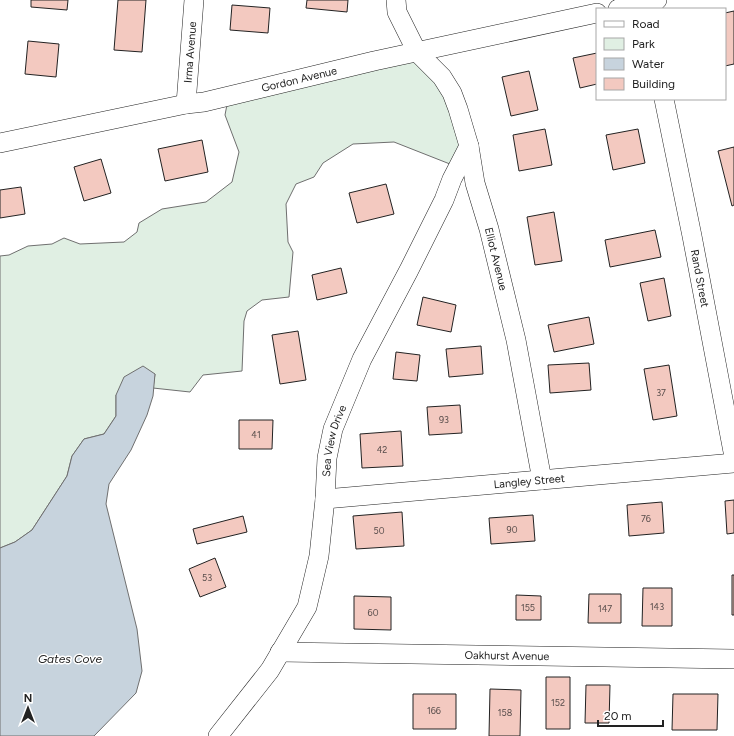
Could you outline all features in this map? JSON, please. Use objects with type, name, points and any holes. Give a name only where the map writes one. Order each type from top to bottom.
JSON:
[{"type":"street","name":"Irma Avenue","points":[[186,104],[194,0]]},
{"type":"street","name":"Elliot Avenue","points":[[396,0],[397,12],[418,52],[442,77],[452,93],[468,146],[475,183],[489,229],[516,340],[542,480]]},
{"type":"street","points":[[624,8],[649,4]]},
{"type":"street","name":"Gordon Avenue","points":[[0,143],[186,104],[204,102],[418,52],[596,13]]},
{"type":"street","name":"Rand Street","points":[[664,100],[692,236],[734,458]]},
{"type":"street","name":"Sea View Drive","points":[[218,736],[270,670],[307,608],[319,556],[325,499],[327,458],[333,429],[362,359],[444,200],[452,179],[468,146]]},
{"type":"street","name":"Langley Street","points":[[325,499],[734,463]]},
{"type":"street","name":"Oakhurst Avenue","points":[[280,652],[734,659]]},
{"type":"green space","points":[[419,49],[445,77],[469,149],[455,166],[394,142],[353,144],[323,163],[314,177],[296,184],[286,204],[288,242],[293,252],[289,297],[262,300],[247,311],[244,321],[242,371],[203,375],[190,392],[153,388],[155,374],[116,395],[116,416],[104,434],[84,439],[72,456],[67,476],[32,530],[15,542],[0,548],[0,256],[9,255],[28,246],[52,244],[64,238],[80,244],[124,242],[137,232],[139,223],[162,209],[206,202],[232,182],[239,152],[225,115],[229,94]]},
{"type":"water","name":"Gates Cove","points":[[143,366],[155,374],[153,396],[147,415],[131,450],[109,484],[106,504],[137,629],[142,671],[136,693],[94,736],[0,736],[0,548],[15,542],[32,530],[67,476],[72,456],[84,439],[104,434],[116,416],[116,395],[124,377]]},
{"type":"building","points":[[31,0],[68,0],[67,10],[31,7]]},
{"type":"building","points":[[118,0],[146,0],[142,52],[114,50]]},
{"type":"building","points":[[307,0],[348,0],[347,12],[306,8]]},
{"type":"building","points":[[232,5],[270,8],[268,33],[230,30]]},
{"type":"building","points":[[734,11],[734,64],[726,66],[726,13]]},
{"type":"building","points":[[28,41],[59,44],[56,77],[25,74]]},
{"type":"building","points":[[596,53],[596,84],[580,88],[573,58]]},
{"type":"building","points":[[529,71],[538,110],[511,116],[502,77]]},
{"type":"building","points":[[545,129],[552,165],[519,171],[513,135]]},
{"type":"building","points":[[638,129],[645,163],[613,170],[606,135]]},
{"type":"building","points":[[202,140],[208,172],[165,181],[158,149]]},
{"type":"building","points":[[734,147],[734,205],[732,206],[718,151]]},
{"type":"building","points":[[101,159],[111,193],[84,201],[74,167]]},
{"type":"building","points":[[386,184],[394,214],[357,223],[349,193]]},
{"type":"building","points":[[21,187],[25,214],[0,218],[0,190]]},
{"type":"building","points":[[554,212],[562,261],[535,265],[527,217]]},
{"type":"building","points":[[655,230],[661,257],[610,267],[605,240]]},
{"type":"building","points":[[341,268],[347,293],[317,300],[312,275]]},
{"type":"building","points":[[664,278],[671,316],[648,321],[640,283]]},
{"type":"building","points":[[423,297],[456,305],[451,332],[417,325]]},
{"type":"building","points":[[589,317],[594,344],[554,352],[548,325]]},
{"type":"building","points":[[298,331],[306,380],[280,384],[272,335]]},
{"type":"building","points":[[481,346],[483,374],[449,377],[446,349]]},
{"type":"building","points":[[396,352],[420,355],[417,381],[393,379]]},
{"type":"building","points":[[589,363],[591,390],[550,393],[548,365]]},
{"type":"building","points":[[669,365],[677,416],[653,420],[644,369]]},
{"type":"building","points":[[460,405],[462,433],[429,435],[427,407]]},
{"type":"building","points":[[239,420],[273,420],[272,449],[239,449]]},
{"type":"building","points":[[401,431],[403,466],[362,468],[360,434]]},
{"type":"building","points":[[734,500],[734,533],[727,534],[725,501]]},
{"type":"building","points":[[662,502],[664,533],[629,536],[627,505]]},
{"type":"building","points":[[402,512],[404,546],[356,549],[353,516]]},
{"type":"building","points":[[533,515],[535,541],[491,544],[489,518]]},
{"type":"building","points":[[243,516],[247,532],[197,544],[193,529]]},
{"type":"building","points":[[215,558],[226,587],[200,597],[189,569]]},
{"type":"building","points":[[732,575],[734,575],[734,615],[732,615]]},
{"type":"building","points":[[643,588],[672,588],[672,626],[642,626]]},
{"type":"building","points":[[589,594],[621,594],[621,623],[588,623]]},
{"type":"building","points":[[516,595],[541,596],[541,620],[516,620]]},
{"type":"building","points":[[354,596],[391,597],[391,630],[354,629]]},
{"type":"building","points":[[546,677],[570,677],[570,729],[546,729]]},
{"type":"building","points":[[586,685],[610,685],[609,723],[585,723]]},
{"type":"building","points":[[490,689],[521,690],[520,736],[489,736]]},
{"type":"building","points":[[413,694],[456,694],[456,729],[413,729]]},
{"type":"building","points":[[673,694],[718,694],[717,730],[672,730]]}]
